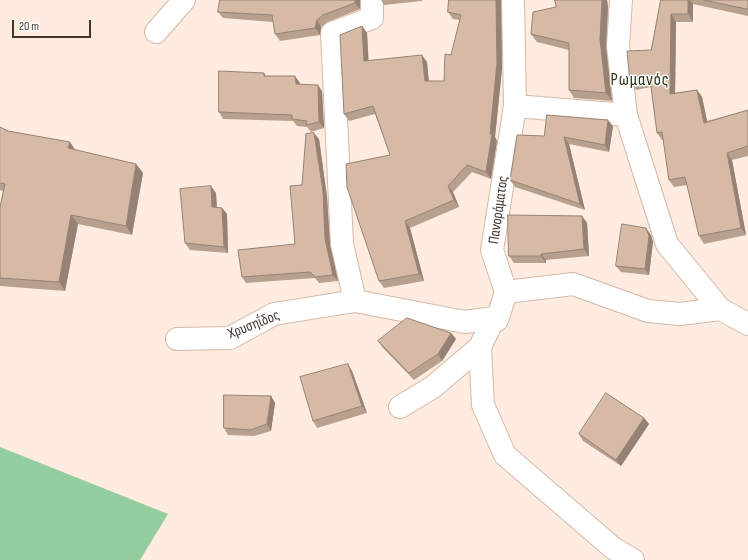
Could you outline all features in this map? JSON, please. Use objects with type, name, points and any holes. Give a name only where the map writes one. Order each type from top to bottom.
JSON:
[{"type":"street","points":[[156,32],[184,0]]},
{"type":"street","points":[[355,301],[342,244],[332,33],[372,18],[372,0]]},
{"type":"street","name":"Πανοράματος","points":[[506,292],[492,250],[515,106],[513,0]]},
{"type":"street","points":[[621,0],[618,46],[626,115],[667,244],[720,309],[748,324]]},
{"type":"street","points":[[515,106],[626,115]]},
{"type":"street","points":[[400,407],[433,387],[480,347],[494,318],[497,320],[506,292],[573,284],[648,311],[680,314],[720,309]]},
{"type":"street","name":"Χρυσηΐδος","points":[[177,339],[230,338],[274,314],[355,301],[465,322],[494,318]]},
{"type":"street","points":[[480,347],[483,405],[505,455],[614,548],[633,560]]},
{"type":"green space","points":[[0,447],[168,514],[140,560],[0,560]]},
{"type":"building","points":[[220,0],[355,0],[355,3],[323,15],[317,20],[315,28],[275,34],[272,15],[218,12]]},
{"type":"building","points":[[449,0],[496,0],[497,63],[490,134],[492,134],[486,172],[467,165],[448,186],[454,200],[405,221],[419,274],[379,281],[347,187],[346,164],[390,155],[373,106],[344,114],[340,35],[362,26],[364,61],[422,55],[425,81],[444,81],[445,54],[451,55],[461,15],[448,12]]},
{"type":"building","points":[[555,0],[602,0],[600,39],[606,93],[569,90],[569,43],[531,34],[533,12],[556,7]]},
{"type":"building","points":[[661,0],[688,0],[688,14],[671,14],[670,94],[697,90],[704,123],[748,110],[748,146],[727,153],[741,228],[699,236],[685,177],[669,180],[662,132],[657,133],[650,79],[630,82],[627,51],[651,50]]},
{"type":"building","points":[[704,0],[748,0],[748,9]]},
{"type":"building","points":[[219,71],[264,73],[264,76],[295,76],[296,84],[318,85],[319,122],[306,125],[307,121],[292,119],[292,115],[219,112]]},
{"type":"building","points":[[547,115],[608,120],[605,145],[564,137],[580,204],[510,180],[517,135],[544,136]]},
{"type":"building","points":[[0,127],[8,131],[70,142],[68,148],[136,164],[126,226],[71,215],[59,282],[0,278],[0,207],[5,184],[0,183]]},
{"type":"building","points":[[314,133],[323,191],[325,239],[333,275],[315,277],[310,272],[242,277],[238,250],[295,244],[290,186],[302,185],[306,134]]},
{"type":"building","points":[[211,186],[212,207],[222,208],[224,247],[185,243],[180,189]]},
{"type":"building","points":[[508,215],[582,216],[584,249],[541,254],[541,256],[509,256]]},
{"type":"building","points":[[622,224],[646,228],[649,236],[645,269],[616,266]]},
{"type":"building","points":[[407,318],[451,333],[438,354],[409,373],[378,341]]},
{"type":"building","points":[[348,364],[362,406],[313,421],[300,377]]},
{"type":"building","points":[[606,393],[644,418],[616,460],[579,434]]},
{"type":"building","points":[[224,395],[271,396],[267,424],[250,430],[224,428]]},
{"type":"district","name":"Ρωμανός","points":[[640,81]]}]
